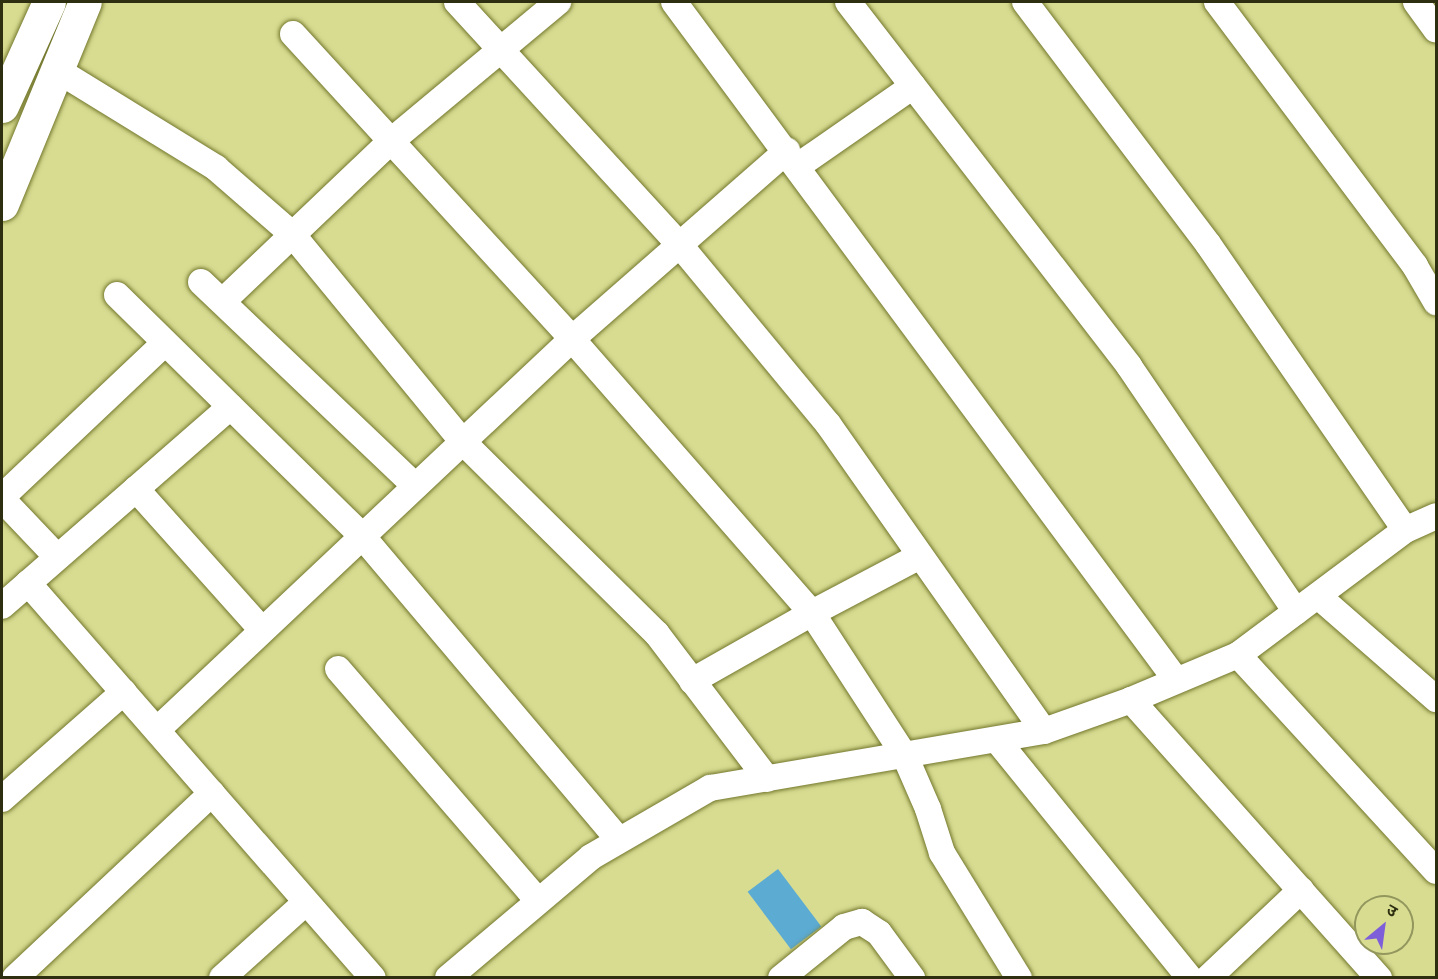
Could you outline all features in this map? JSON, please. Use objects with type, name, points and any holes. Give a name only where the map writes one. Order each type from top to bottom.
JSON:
[{"type":"main road","points":[[2,106],[49,2]]},
{"type":"main road","points":[[2,204],[85,2]]},
{"type":"street","points":[[457,2],[679,244],[828,424],[1044,731]]},
{"type":"street","points":[[223,301],[390,142],[558,2]]},
{"type":"street","points":[[674,2],[1176,680]]},
{"type":"street","points":[[848,2],[1129,366],[1296,612]]},
{"type":"street","points":[[1025,2],[1208,244],[1405,530]]},
{"type":"street","points":[[1217,2],[1415,266],[1437,302]]},
{"type":"street","points":[[1416,2],[1437,30]]},
{"type":"street","points":[[292,34],[572,339],[812,613],[905,756],[928,809],[942,853],[1019,978]]},
{"type":"street","points":[[57,70],[216,168],[292,234],[462,441],[657,634],[767,779]]},
{"type":"street","points":[[157,730],[462,441],[679,244],[792,159],[913,86]]},
{"type":"street","points":[[201,282],[414,486]]},
{"type":"street","points":[[117,295],[164,344],[362,536],[619,840]]},
{"type":"street","points":[[57,557],[2,498],[164,344]]},
{"type":"street","points":[[2,606],[230,407]]},
{"type":"street","points":[[136,489],[262,630]]},
{"type":"street","points":[[448,978],[591,857],[710,788],[1044,731],[1131,700],[1238,655],[1405,530],[1437,516]]},
{"type":"street","points":[[692,681],[812,613],[920,556]]},
{"type":"street","points":[[28,582],[373,978]]},
{"type":"street","points":[[1318,596],[1437,699]]},
{"type":"street","points":[[1238,655],[1437,871]]},
{"type":"street","points":[[338,669],[538,901]]},
{"type":"street","points":[[4,792],[124,692]]},
{"type":"street","points":[[1131,700],[1379,978]]},
{"type":"street","points":[[997,740],[1190,978]]},
{"type":"street","points":[[15,978],[212,793]]},
{"type":"street","points":[[1208,978],[1301,890]]},
{"type":"street","points":[[222,978],[306,902]]},
{"type":"street","points":[[781,978],[844,927],[862,922],[879,933],[912,978]]},
{"type":"building","points":[[778,869],[821,927],[791,949],[748,892]]}]
